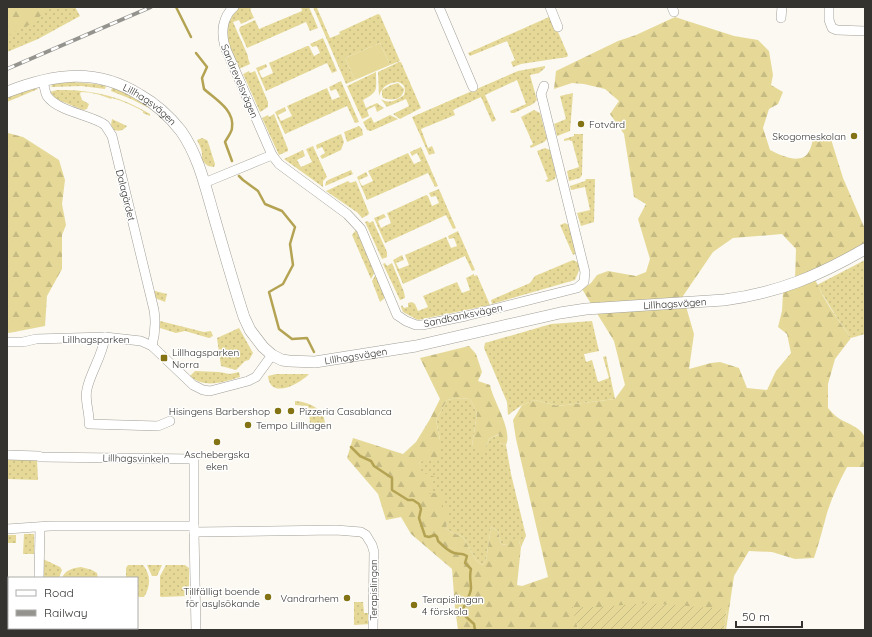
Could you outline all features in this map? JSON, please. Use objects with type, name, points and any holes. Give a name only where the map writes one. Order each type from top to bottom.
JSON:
[{"type":"street","name":"Sandrevelsvägen","points":[[234,7],[224,22],[222,33],[225,46],[272,155]]},
{"type":"street","points":[[439,7],[473,87]]},
{"type":"street","points":[[550,7],[558,27]]},
{"type":"street","points":[[781,18],[782,7]]},
{"type":"street","points":[[829,7],[829,20],[832,28],[837,30],[865,30]]},
{"type":"street","name":"Lillhagsvägen","points":[[7,92],[43,80],[70,76],[103,79],[129,88],[151,102],[165,114],[181,132],[197,162],[244,317],[250,330],[263,347],[272,355],[282,360],[322,361],[416,346],[560,313],[586,309],[724,300],[746,297],[775,290],[815,276],[865,249]]},
{"type":"street","name":"Dalagärdet","points":[[43,80],[47,95],[52,101],[62,107],[102,123],[112,136],[154,310],[155,329],[152,346]]},
{"type":"street","name":"Sandbanksvägen","points":[[272,155],[280,164],[347,214],[361,229],[397,315],[406,321],[416,325],[422,325],[466,316],[577,288],[584,282],[585,272],[541,94],[544,86]]},
{"type":"street","points":[[204,183],[272,155]]},
{"type":"street","points":[[105,338],[99,360],[87,388],[86,398],[89,424],[158,426],[170,421]]},
{"type":"street","name":"Lillhagsparken","points":[[7,342],[105,338],[134,339],[152,346],[193,386],[210,391],[248,381],[256,377],[272,355]]},
{"type":"street","name":"Lillhagsvinkeln","points":[[7,455],[40,457],[194,459],[194,529]]},
{"type":"street","points":[[7,528],[40,528],[50,526],[194,529],[196,630]]},
{"type":"street","points":[[39,577],[40,528]]},
{"type":"street","name":"Terapislingan","points":[[194,529],[336,530],[361,532],[366,535],[374,552],[373,630]]},
{"type":"green space","points":[[7,7],[75,7],[80,16],[38,39],[7,52]]},
{"type":"green space","points":[[7,7],[51,7],[31,24],[7,36]]},
{"type":"green space","points":[[239,7],[254,7],[250,9],[254,18],[241,24],[239,20],[233,22],[250,64],[239,69],[229,45],[227,30],[233,15]]},
{"type":"green space","points":[[301,7],[309,7],[318,28],[310,31],[306,22],[247,48],[239,30],[240,27],[255,20],[259,29],[302,11]]},
{"type":"green space","points":[[313,7],[319,7],[317,8],[330,38],[340,34],[339,32],[378,14],[380,15],[400,61],[390,65],[380,43],[345,58],[355,80],[346,84]]},
{"type":"green space","points":[[549,17],[555,25],[568,55],[567,57],[521,64],[513,67],[511,62],[515,60],[507,41],[470,56],[468,53]]},
{"type":"green space","points":[[675,17],[734,36],[758,40],[769,51],[773,75],[771,85],[783,92],[778,104],[769,109],[763,128],[770,150],[790,158],[800,158],[804,157],[808,153],[814,137],[830,136],[843,178],[865,229],[865,244],[812,272],[824,298],[851,338],[835,359],[828,384],[828,408],[837,417],[857,428],[863,434],[865,438],[865,467],[847,467],[829,507],[814,558],[795,559],[772,552],[749,551],[734,576],[726,630],[724,630],[727,610],[573,607],[578,630],[458,630],[452,569],[411,534],[401,517],[386,520],[378,494],[347,458],[353,438],[403,454],[416,442],[440,399],[420,358],[469,346],[476,354],[482,372],[478,381],[490,385],[502,415],[507,432],[506,445],[499,443],[499,434],[489,439],[482,452],[472,446],[477,413],[470,399],[456,398],[447,400],[436,420],[440,440],[439,458],[420,462],[418,471],[435,477],[429,494],[438,492],[443,497],[443,507],[449,510],[446,528],[463,537],[476,560],[482,565],[486,561],[491,527],[498,531],[501,544],[507,545],[511,540],[519,541],[521,547],[517,585],[522,586],[548,577],[516,439],[513,420],[522,405],[535,400],[558,406],[615,399],[625,385],[614,341],[582,289],[591,283],[597,275],[608,271],[636,276],[646,272],[650,259],[638,219],[646,204],[634,197],[624,134],[610,114],[619,101],[605,89],[584,84],[572,83],[554,89],[556,71],[618,41],[636,35]],"holes":[[[782,234],[796,249],[795,280],[783,293],[782,311],[778,327],[787,334],[791,353],[776,371],[767,390],[747,388],[739,368],[720,362],[689,369],[694,334],[683,296],[713,252],[733,238]]]},
{"type":"green space","points":[[323,38],[337,71],[332,73],[327,63],[266,91],[256,68],[266,64],[267,67],[259,71],[262,78],[273,73],[269,63],[307,46],[309,46],[314,56],[320,53],[317,46],[312,47],[310,44]]},
{"type":"green space","points":[[380,43],[390,65],[355,80],[345,58]]},
{"type":"green space","points":[[401,62],[421,108],[400,119],[393,114],[409,106],[406,99],[387,107],[381,99],[390,102],[398,99],[404,95],[404,87],[398,82],[388,84],[383,88],[379,96],[378,72]]},
{"type":"green space","points":[[545,66],[545,68],[539,73],[530,75],[537,100],[533,104],[511,113],[510,111],[526,104],[517,80],[485,95],[496,120],[492,122],[481,97],[453,110],[455,115],[421,129],[428,148],[432,146],[435,153],[429,155],[412,117],[518,71]]},
{"type":"green space","points":[[249,71],[250,73],[255,71],[268,102],[268,107],[260,112],[243,74]]},
{"type":"green space","points":[[376,72],[376,90],[363,100],[366,108],[377,103],[384,108],[377,112],[375,106],[367,110],[369,116],[362,119],[347,86]]},
{"type":"green space","points":[[341,81],[359,122],[355,123],[347,106],[285,134],[275,112],[285,107],[286,111],[278,115],[281,121],[292,116],[287,106],[327,88],[332,100],[340,97],[336,89],[331,91],[329,87]]},
{"type":"green space","points":[[72,82],[106,86],[105,89],[81,86],[51,87],[53,83]]},
{"type":"green space","points":[[398,83],[404,89],[402,95],[396,99],[383,98],[382,90]]},
{"type":"green space","points":[[35,88],[38,89],[7,102],[7,97],[24,90]]},
{"type":"green space","points":[[112,88],[125,92],[150,107],[149,108],[111,91]]},
{"type":"green space","points":[[57,90],[94,92],[117,98],[139,108],[150,114],[150,116],[132,105],[112,98],[111,99],[93,93],[81,92],[80,94],[82,100],[89,104],[87,109],[83,110],[56,99],[50,92]]},
{"type":"green space","points":[[573,93],[570,131],[557,136],[554,124],[566,119],[560,96]]},
{"type":"green space","points":[[534,110],[540,113],[547,139],[531,148],[530,146],[533,144],[521,117]]},
{"type":"green space","points":[[274,114],[288,149],[288,151],[279,155],[262,118],[268,115],[269,117]]},
{"type":"green space","points":[[390,115],[398,119],[371,131],[367,130],[363,122],[371,117],[374,123]]},
{"type":"green space","points":[[112,119],[127,126],[118,131],[114,130],[111,125]]},
{"type":"green space","points":[[359,126],[362,129],[363,135],[347,142],[344,132]]},
{"type":"green space","points":[[7,131],[8,133],[23,137],[59,160],[65,180],[62,204],[66,225],[62,235],[62,269],[47,296],[45,326],[9,333],[7,332]]},
{"type":"green space","points":[[341,134],[344,142],[341,150],[322,159],[320,156],[325,153],[322,147],[317,149],[316,145]]},
{"type":"green space","points":[[574,134],[583,134],[582,175],[580,178],[569,181],[567,171],[579,167],[572,141],[564,141],[564,139],[574,136]]},
{"type":"green space","points":[[202,138],[208,142],[215,164],[214,167],[208,166],[201,160],[202,152],[197,140]]},
{"type":"green space","points":[[313,146],[327,177],[323,181],[323,187],[284,159],[303,150],[305,156],[297,160],[301,167],[312,162],[306,149]]},
{"type":"green space","points":[[421,147],[438,186],[435,187],[428,173],[367,200],[357,177],[366,172],[368,176],[359,180],[362,186],[373,181],[368,171],[408,153],[414,164],[421,161],[417,153],[412,156],[410,152]]},
{"type":"green space","points":[[545,148],[550,150],[556,175],[555,179],[548,182],[545,181],[548,179],[537,151]]},
{"type":"green space","points":[[351,170],[353,174],[325,186],[328,180]]},
{"type":"green space","points":[[586,179],[595,179],[594,222],[581,226],[577,213],[590,210],[585,187],[571,190],[570,186],[585,181]]},
{"type":"green space","points":[[348,181],[350,183],[356,181],[369,213],[362,218],[358,213],[326,191]]},
{"type":"green space","points":[[439,189],[456,228],[453,229],[446,215],[385,243],[374,218],[384,214],[386,217],[378,221],[381,228],[391,223],[387,213],[426,195],[428,196],[432,206],[439,203],[436,196],[431,197],[429,193]]},
{"type":"green space","points":[[368,221],[369,223],[373,221],[387,252],[387,257],[382,259],[365,222]]},
{"type":"green space","points":[[565,223],[569,225],[576,253],[573,255],[560,225]]},
{"type":"green space","points":[[356,230],[375,272],[371,279],[352,235]]},
{"type":"green space","points":[[458,231],[475,270],[472,271],[465,256],[403,284],[393,260],[402,255],[404,260],[396,263],[399,269],[409,265],[405,255],[446,237],[451,248],[457,246],[454,238],[449,239],[448,236]]},
{"type":"green space","points":[[573,260],[579,263],[580,268],[575,280],[492,304],[491,300],[530,283],[535,276]]},
{"type":"green space","points":[[865,260],[865,334],[851,338],[817,285]]},
{"type":"green space","points":[[385,263],[387,266],[392,263],[405,298],[400,300],[383,264]]},
{"type":"green space","points":[[376,274],[386,297],[380,302],[372,281]]},
{"type":"green space","points":[[474,274],[474,276],[477,275],[490,305],[418,320],[403,312],[401,307],[402,305],[404,308],[408,307],[408,303],[412,302],[415,304],[418,311],[428,307],[423,296],[457,282],[462,293],[470,290],[466,278]]},
{"type":"green space","points":[[155,291],[167,294],[165,302],[155,298]]},
{"type":"green space","points":[[160,321],[204,332],[211,331],[213,336],[209,338],[185,331],[176,333],[160,328]]},
{"type":"green space","points":[[592,321],[599,351],[584,354],[586,362],[592,360],[598,382],[609,378],[603,357],[606,356],[615,399],[558,406],[535,400],[522,405],[508,415],[507,402],[484,348],[485,343],[551,324]]},
{"type":"green space","points":[[239,328],[253,353],[249,360],[245,361],[236,370],[221,366],[217,338]]},
{"type":"green space","points":[[195,371],[230,374],[239,372],[240,377],[221,382],[208,383],[201,382],[190,376]]},
{"type":"green space","points":[[276,374],[309,374],[293,385],[279,389],[270,383],[268,376]]},
{"type":"green space","points":[[456,398],[470,399],[477,413],[472,446],[486,447],[489,439],[500,434],[499,443],[506,445],[511,474],[526,536],[521,547],[519,541],[507,545],[501,544],[498,531],[491,527],[486,561],[482,565],[476,560],[463,537],[446,528],[447,521],[443,507],[429,494],[417,471],[420,462],[440,440],[436,420],[447,400]]},
{"type":"green space","points":[[295,401],[310,404],[322,413],[325,423],[310,424],[308,406],[295,405]]},
{"type":"green space","points":[[7,459],[37,460],[38,480],[7,479]]},
{"type":"green space","points":[[24,534],[34,534],[34,554],[23,554]]},
{"type":"green space","points":[[7,535],[16,535],[16,543],[7,543]]},
{"type":"green space","points":[[43,559],[60,567],[62,570],[59,577],[41,577]]},
{"type":"green space","points":[[128,565],[143,565],[146,569],[149,577],[149,585],[144,597],[138,597],[138,577],[126,577],[126,568]]},
{"type":"green space","points":[[147,565],[162,565],[157,576],[152,576]]},
{"type":"green space","points":[[166,565],[185,565],[189,568],[188,596],[160,596],[160,576]]},
{"type":"green space","points":[[81,567],[92,570],[97,573],[98,577],[62,577],[65,573]]},
{"type":"green space","points":[[354,602],[363,602],[364,613],[371,613],[370,624],[354,625]]},
{"type":"green space","points":[[647,603],[727,609],[724,630],[578,630],[572,607],[600,607]]},
{"type":"waterway","points":[[176,7],[191,37]]},
{"type":"waterway","points":[[196,53],[207,67],[202,78],[204,89],[227,110],[230,116],[232,130],[225,142],[232,161]]},
{"type":"waterway","points":[[239,176],[258,191],[265,204],[282,211],[295,227],[290,244],[293,265],[283,284],[269,292],[279,329],[292,339],[307,338],[314,352]]},
{"type":"waterway","points":[[351,447],[360,456],[371,461],[374,466],[392,478],[392,490],[408,500],[413,500],[419,504],[421,509],[419,518],[425,536],[429,537],[435,535],[438,541],[445,548],[454,553],[467,556],[465,563],[471,569],[471,591],[464,607],[463,614],[474,624],[475,630]]},
{"type":"railway","points":[[7,69],[151,7]]},
{"type":"place","name":"Fotvård","points":[[581,124]]},
{"type":"place","name":"Skogomeskolan","points":[[854,136]]},
{"type":"place","name":"Lillhagsparken Norra","points":[[164,358]]},
{"type":"place","name":"Hisingens Barbershop","points":[[278,411]]},
{"type":"place","name":"Pizzeria Casablanca","points":[[291,411]]},
{"type":"place","name":"Tempo Lillhagen","points":[[248,425]]},
{"type":"place","name":"Aschebergska eken","points":[[217,442]]},
{"type":"place","name":"Tillfälligt boende för asylsökande","points":[[268,597]]},
{"type":"place","name":"Vandrarhem","points":[[347,598]]},
{"type":"place","name":"Terapislingan 4 förskola","points":[[414,605]]}]
